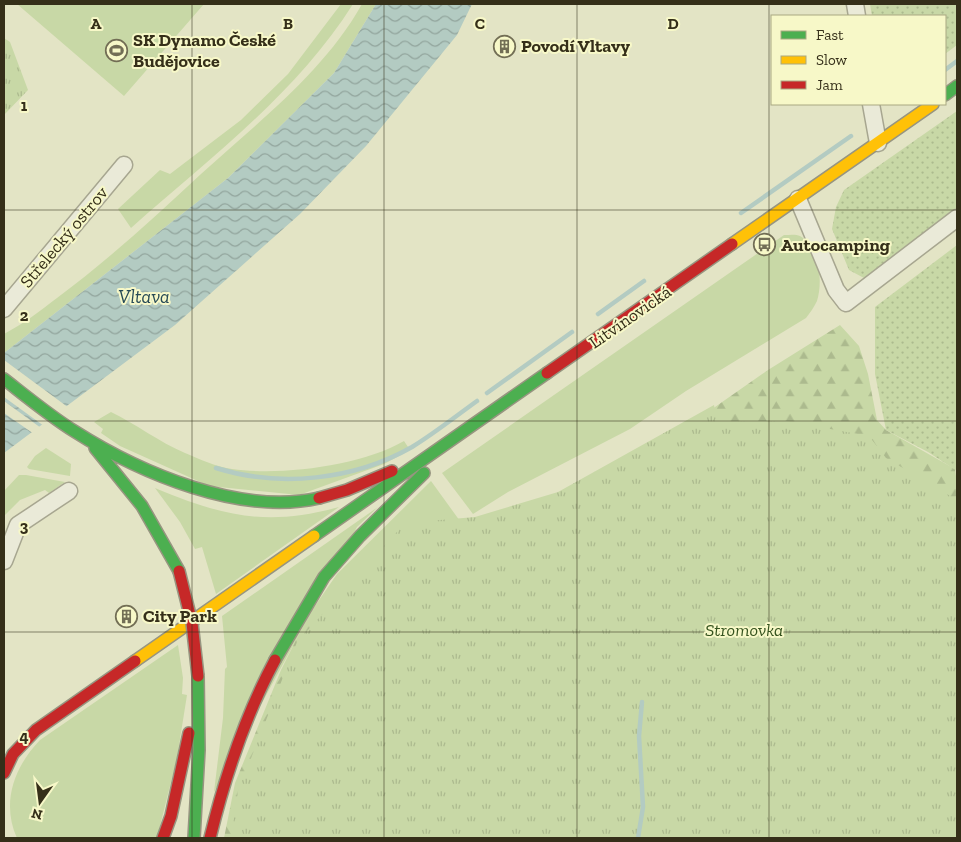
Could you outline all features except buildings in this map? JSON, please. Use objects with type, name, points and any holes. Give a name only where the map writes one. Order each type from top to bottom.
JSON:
[{"type":"main road","points":[[946,94],[957,86]]},
{"type":"main road","name":"Litvínovická","points":[[462,434],[932,105]]},
{"type":"main road","points":[[4,379],[81,435],[113,466],[146,510],[164,539],[180,571],[191,608],[196,638],[198,676],[199,750],[194,838]]},
{"type":"main road","points":[[81,435],[136,463],[220,495],[248,501],[278,504],[301,502],[337,493],[407,464],[462,434]]},
{"type":"main road","points":[[4,773],[13,754],[36,730],[462,434]]},
{"type":"main road","points":[[210,838],[226,774],[244,723],[270,666],[302,611],[323,579],[346,552],[462,434]]},
{"type":"main road","points":[[163,838],[171,816],[197,698]]},
{"type":"street","points":[[871,105],[878,143]]},
{"type":"street","name":"Střelecký ostrov","points":[[4,309],[124,165]]},
{"type":"street","points":[[798,199],[836,290],[846,304],[957,218]]},
{"type":"street","points":[[4,561],[18,525],[69,491]]},
{"type":"green space","name":"SK Dynamo České Budějovice","points":[[17,4],[204,4],[124,96]]},
{"type":"green space","points":[[341,4],[353,4],[331,36],[279,96],[221,150],[131,228],[118,209],[160,170],[170,174],[241,120],[288,74]]},
{"type":"green space","points":[[362,4],[376,4],[334,73],[228,178],[4,353],[4,334],[44,308],[113,253],[289,95],[329,52],[347,29]]},
{"type":"green space","points":[[870,4],[957,4],[957,45],[946,53],[946,15],[872,15]]},
{"type":"green space","points":[[4,38],[10,42],[28,90],[4,115]]},
{"type":"green space","points":[[957,111],[957,208],[864,278],[849,270],[832,229],[836,207],[844,190]]},
{"type":"green space","points":[[784,235],[800,236],[807,241],[816,256],[820,275],[819,293],[817,301],[806,318],[686,391],[630,429],[508,492],[473,514],[442,473]]},
{"type":"green space","points":[[957,245],[957,471],[928,452],[886,430],[875,374],[875,307]]},
{"type":"green space","name":"Stromovka","points":[[840,325],[859,346],[868,374],[877,420],[886,430],[955,469],[957,483],[957,555],[326,838],[224,838],[235,783],[281,670],[308,616],[344,584],[368,572],[468,543],[705,414],[768,370]]},
{"type":"green space","name":"Stromovka","points":[[714,405],[717,422],[786,421],[869,436],[886,458],[957,500],[957,838],[231,838],[238,791],[297,642],[405,523],[475,517],[558,492]]},
{"type":"green space","points":[[111,412],[175,449],[220,467],[232,469],[274,471],[320,467],[366,457],[404,441],[410,450],[384,464],[299,495],[209,486],[120,446],[101,433],[103,429],[94,422]]},
{"type":"green space","points":[[46,448],[71,464],[70,476],[29,469],[27,467],[35,456]]},
{"type":"green space","points":[[19,475],[65,482],[49,493],[45,490],[20,500],[4,516],[4,491]]},
{"type":"green space","points":[[431,481],[465,528],[308,616],[337,574]]},
{"type":"green space","points":[[155,488],[202,506],[245,516],[289,516],[339,507],[216,594],[202,547],[195,549],[180,522]]},
{"type":"green space","points":[[378,507],[357,527],[214,792],[223,718],[225,669],[227,667],[222,616]]},
{"type":"green space","points":[[178,645],[183,678],[182,694],[187,695],[177,758],[157,838],[17,838],[10,812],[13,786],[23,762],[40,740]]},
{"type":"water","name":"Vltava","points":[[376,4],[472,4],[457,35],[366,146],[300,214],[175,325],[4,453],[4,353],[228,178],[334,73]]},
{"type":"pier","points":[[4,360],[69,408],[44,426],[4,397]]},
{"type":"pier","points":[[4,401],[41,428],[34,434],[4,413]]},
{"type":"waterway","points":[[946,69],[957,61]]},
{"type":"waterway","points":[[741,213],[851,136]]},
{"type":"waterway","points":[[598,314],[644,281]]},
{"type":"waterway","points":[[487,393],[572,332]]},
{"type":"waterway","points":[[216,468],[265,478],[291,479],[316,477],[366,467],[412,447],[477,401]]},
{"type":"waterway","points":[[638,838],[643,807],[639,736],[642,702]]},
{"type":"traffic: fast","points":[[946,94],[957,86]]},
{"type":"traffic: fast","points":[[314,536],[547,373]]},
{"type":"traffic: fast","points":[[4,379],[47,413],[74,431],[129,462],[160,475],[192,487],[225,496],[257,501],[289,502],[319,498]]},
{"type":"traffic: fast","points":[[95,448],[142,506],[179,571]]},
{"type":"traffic: fast","points":[[275,660],[324,577],[360,536],[424,473]]},
{"type":"traffic: fast","points":[[194,838],[199,750],[198,676]]},
{"type":"traffic: slow","points":[[732,244],[932,105]]},
{"type":"traffic: slow","points":[[135,661],[314,536]]},
{"type":"traffic: jam","points":[[547,373],[732,244]]},
{"type":"traffic: jam","points":[[319,498],[347,490],[392,471]]},
{"type":"traffic: jam","points":[[179,571],[192,623],[198,676]]},
{"type":"traffic: jam","points":[[210,838],[222,792],[245,725],[275,660]]},
{"type":"traffic: jam","points":[[4,773],[13,754],[36,730],[135,661]]},
{"type":"traffic: jam","points":[[163,838],[171,816],[189,733]]},
{"type":"place","name":"Povodí Vltavy","points":[[505,46]]},
{"type":"place","name":"SK Dynamo České Budějovice","points":[[117,50]]},
{"type":"place","name":"Autocamping","points":[[765,245]]},
{"type":"place","name":"City Park","points":[[127,616]]}]
